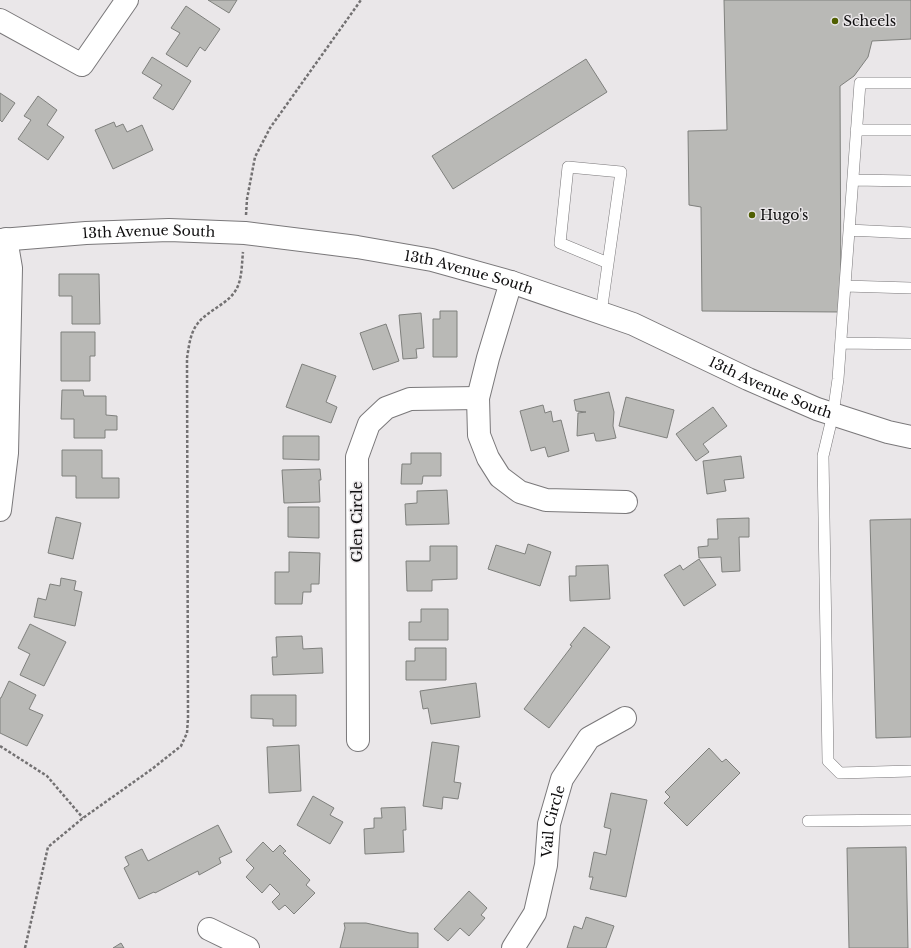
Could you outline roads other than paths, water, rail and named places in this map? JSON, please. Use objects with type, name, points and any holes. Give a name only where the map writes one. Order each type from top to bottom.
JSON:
[{"type":"street","points":[[0,20],[82,65],[127,0]]},
{"type":"street","name":"13th Avenue South","points":[[3,240],[86,233],[169,230],[245,233],[357,247],[432,260],[511,282],[633,324],[748,379],[817,409],[888,432],[911,437]]},
{"type":"street","points":[[0,510],[7,453],[11,268],[3,240]]},
{"type":"street","points":[[511,282],[488,358],[478,398],[479,436],[488,458],[500,477],[520,492],[546,500],[626,502]]},
{"type":"street","name":"Glen Circle","points":[[358,740],[357,457],[369,424],[386,408],[410,399],[478,398]]},
{"type":"street","name":"Vail Circle","points":[[513,948],[535,913],[546,865],[549,824],[562,779],[589,738],[625,718]]},
{"type":"street","points":[[209,929],[248,948]]},
{"type":"lane","points":[[911,83],[860,83],[838,379],[833,414],[823,456],[828,762],[840,773],[911,771]]},
{"type":"lane","points":[[856,130],[911,130]]},
{"type":"lane","points":[[601,313],[621,172],[568,168],[560,243],[608,262]]},
{"type":"lane","points":[[853,180],[911,181]]},
{"type":"lane","points":[[849,230],[911,233]]},
{"type":"lane","points":[[845,286],[911,288]]},
{"type":"lane","points":[[841,343],[911,344]]},
{"type":"lane","points":[[808,821],[911,820]]},
{"type":"place","name":"Scheels","points":[[835,21]]},
{"type":"place","name":"Hugo's","points":[[752,215]]}]
